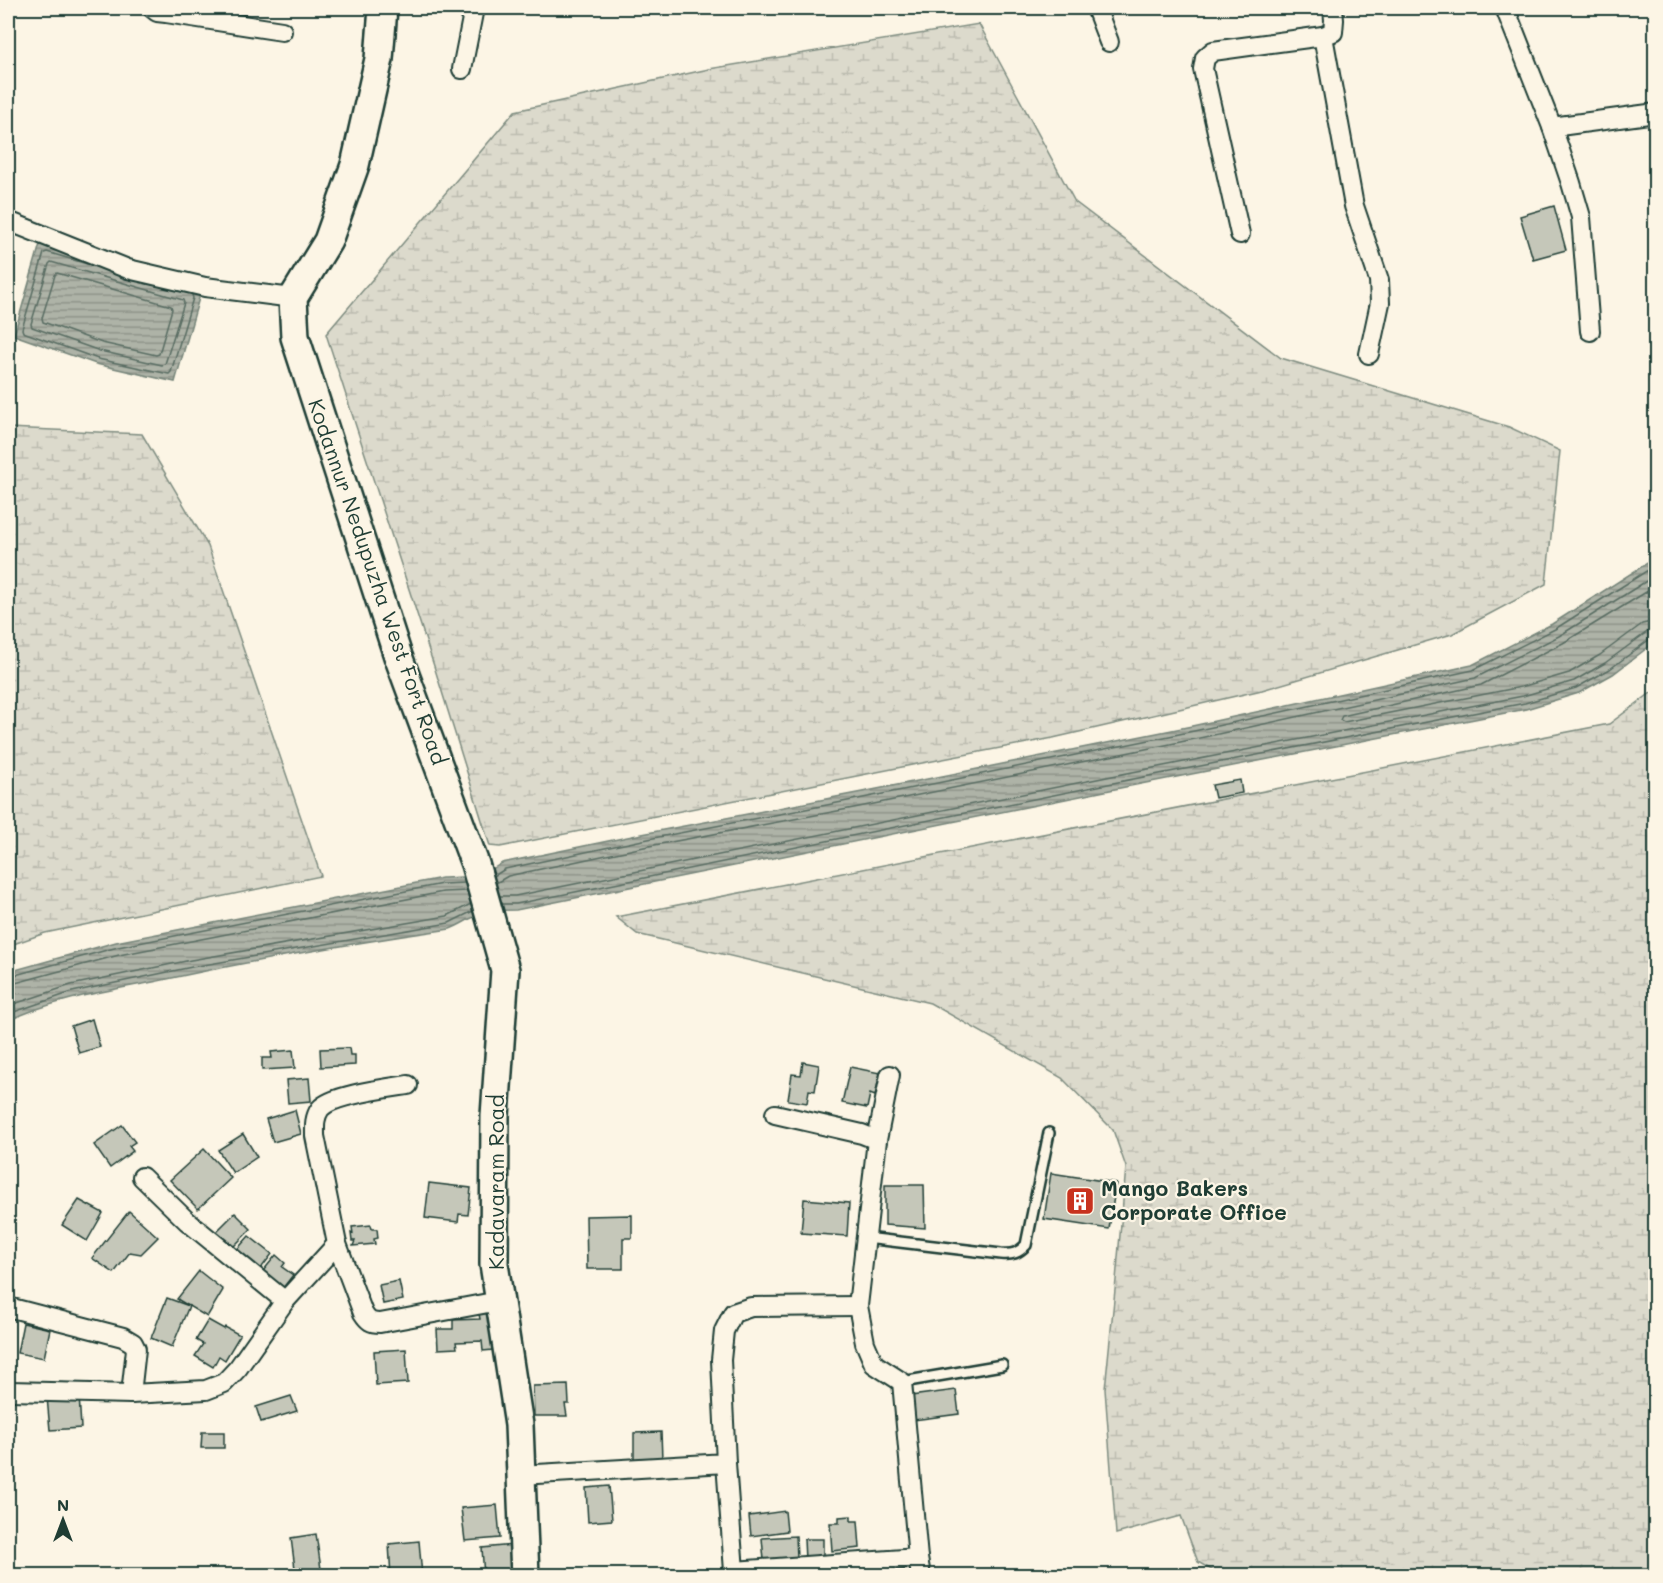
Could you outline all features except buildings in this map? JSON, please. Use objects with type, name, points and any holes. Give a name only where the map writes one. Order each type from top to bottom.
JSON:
[{"type":"main road","points":[[293,298],[328,241],[354,165],[379,59],[383,8]]},
{"type":"main road","name":"Kodannur Nedupuzha West Fort Road","points":[[293,298],[295,337],[394,645],[475,864]]},
{"type":"main road","name":"Kadavaram Road","points":[[475,864],[505,970],[495,1116],[494,1264],[519,1425],[525,1575]]},
{"type":"street","points":[[152,8],[166,14],[282,31]]},
{"type":"street","points":[[462,69],[474,8]]},
{"type":"street","points":[[1096,8],[1109,42]]},
{"type":"street","points":[[1240,234],[1203,69],[1205,58],[1213,51],[1323,36],[1333,32],[1333,8]]},
{"type":"street","points":[[1505,8],[1552,127],[1581,217],[1590,332]]},
{"type":"street","points":[[1323,36],[1354,206],[1379,280],[1380,303],[1369,354]]},
{"type":"street","points":[[1552,127],[1656,113]]},
{"type":"street","points":[[8,221],[128,269],[205,287],[293,298]]},
{"type":"street","points":[[858,1306],[751,1307],[733,1313],[724,1331],[721,1360],[732,1573],[919,1567],[902,1382],[874,1364],[865,1343],[858,1306],[877,1140],[890,1075]]},
{"type":"street","points":[[408,1085],[334,1099],[322,1107],[314,1119],[315,1136],[337,1244],[363,1313],[372,1323],[380,1323],[499,1301]]},
{"type":"street","points":[[774,1114],[862,1134],[877,1140]]},
{"type":"street","points":[[142,1177],[187,1221],[285,1301]]},
{"type":"street","points":[[10,1391],[131,1394],[206,1390],[224,1383],[238,1368],[285,1301],[337,1244]]},
{"type":"street","points":[[8,1307],[123,1337],[134,1343],[136,1349],[131,1394]]},
{"type":"street","points":[[520,1475],[726,1463]]},
{"type":"lane","points":[[866,1238],[1012,1255],[1020,1251],[1026,1245],[1049,1133]]},
{"type":"lane","points":[[902,1382],[1002,1365]]},
{"type":"green space","points":[[979,24],[1075,202],[1281,358],[1509,427],[1560,451],[1546,584],[1452,634],[1262,690],[1053,738],[500,847],[490,846],[326,334],[515,111],[709,69]]},
{"type":"green space","points":[[8,428],[142,434],[208,546],[321,876],[45,933],[8,946]]},
{"type":"green space","points":[[1655,690],[1655,1575],[1220,1575],[1198,1562],[1181,1516],[1116,1534],[1105,1389],[1126,1167],[1113,1130],[1062,1078],[930,1003],[637,934],[616,917],[1609,724]]},
{"type":"water","points":[[40,244],[201,291],[175,382],[96,364],[14,335]]},
{"type":"water","points":[[1655,558],[1655,642],[1613,674],[1579,693],[1526,709],[516,910],[490,912],[477,915],[450,929],[301,953],[98,993],[42,1007],[8,1021],[8,972],[116,942],[442,878],[473,876],[487,872],[502,863],[1192,726],[1472,665],[1552,624]]},
{"type":"place","name":"Mango Bakers Corporate Office","points":[[1080,1201]]}]
